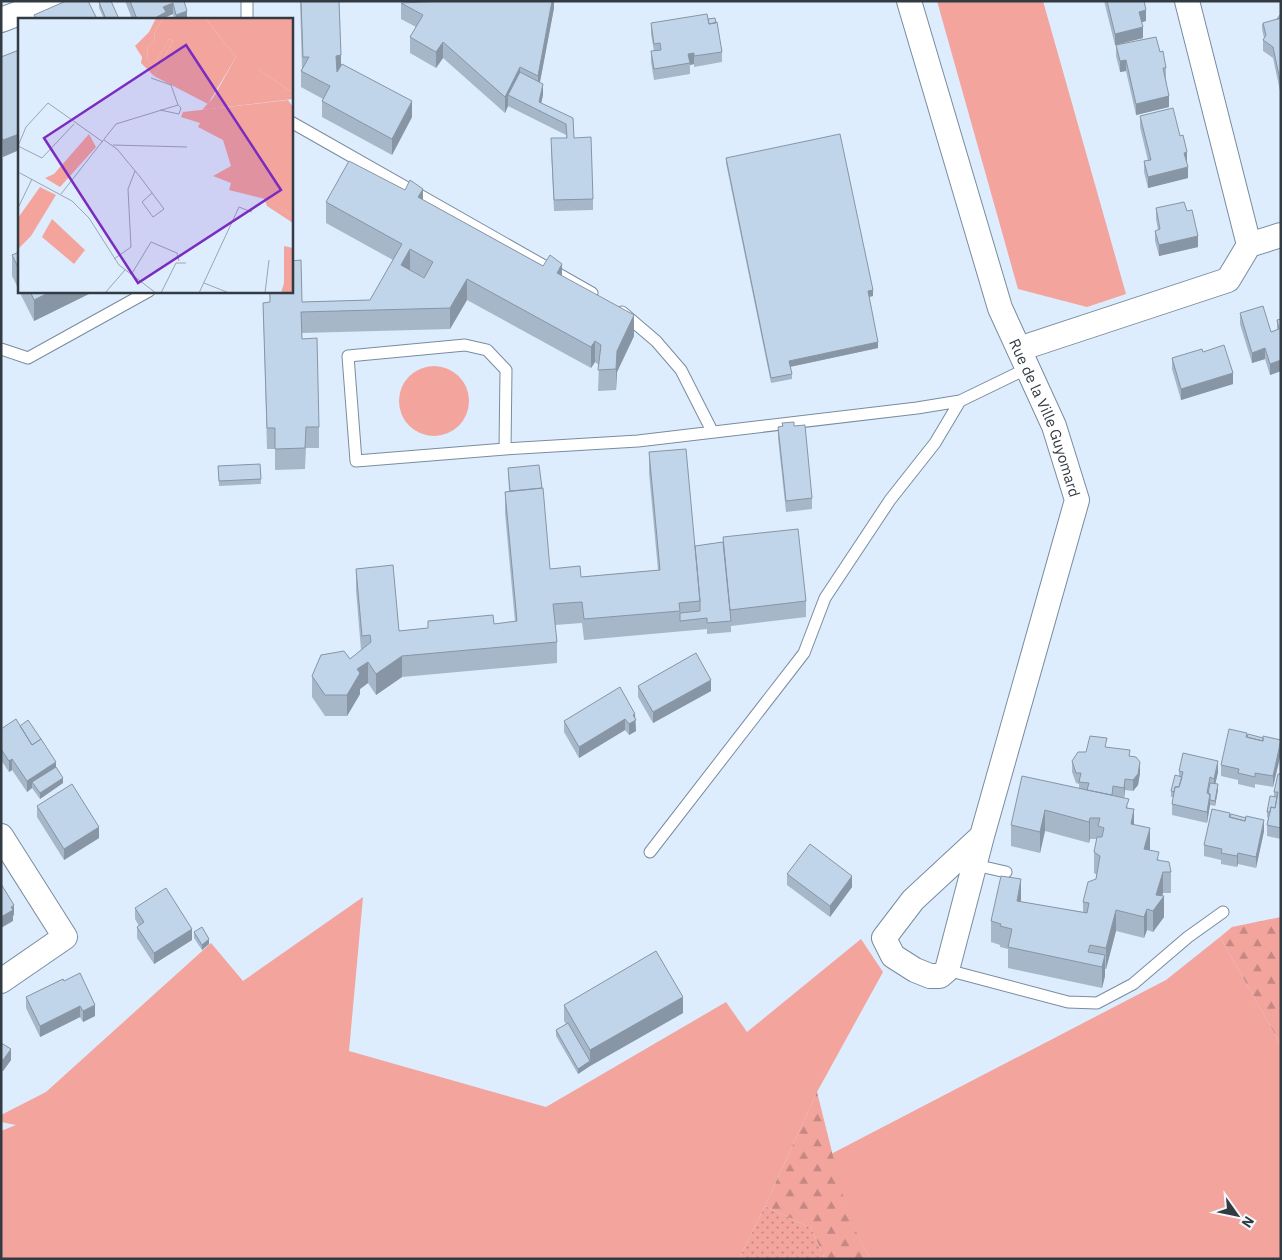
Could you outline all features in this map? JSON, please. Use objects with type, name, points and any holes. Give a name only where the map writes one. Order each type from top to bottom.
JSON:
[{"type":"street","points":[[1,20],[51,1]]},
{"type":"street","name":"Rue de la Ville Guyomard","points":[[909,1],[1000,308],[1054,426],[1077,500],[982,836],[947,970]]},
{"type":"street","points":[[1187,1],[1249,245]]},
{"type":"street","points":[[1024,358],[1228,280],[1249,245],[1281,235]]},
{"type":"street","points":[[1,836],[65,937],[1,980]]},
{"type":"street","points":[[947,970],[940,976],[930,976],[915,970],[893,956],[884,938],[913,900],[982,836]]},
{"type":"lane","points":[[246,1],[247,18]]},
{"type":"lane","points":[[292,123],[627,315],[656,341],[681,370],[712,431]]},
{"type":"lane","points":[[1,349],[28,358],[147,292]]},
{"type":"lane","points":[[505,448],[506,370],[487,350],[465,345],[348,356],[356,461],[505,448],[638,441],[917,408],[960,401],[1024,358]]},
{"type":"lane","points":[[650,852],[804,654],[825,598],[890,500],[936,443],[960,401]]},
{"type":"lane","points":[[974,865],[1006,872]]},
{"type":"lane","points":[[947,970],[1068,1002],[1097,1003],[1133,984],[1188,937],[1223,912]]},
{"type":"green space","points":[[937,1],[1043,1],[1126,294],[1087,307],[1018,289]]},
{"type":"green space","points":[[434,366],[453,372],[463,382],[469,401],[463,420],[453,430],[434,436],[415,430],[405,420],[399,401],[405,382],[415,372]]},
{"type":"green space","points":[[363,897],[349,1051],[546,1107],[726,1002],[747,1032],[861,939],[883,972],[817,1092],[739,1259],[1,1259],[1,1131],[16,1125],[1,1122],[1,1115],[46,1092],[211,943],[243,981]]},
{"type":"green space","points":[[1281,917],[1281,1045],[1220,937],[1232,927]]},
{"type":"green space","points":[[1220,937],[1281,1045],[1281,1259],[870,1259],[848,1217],[831,1154],[1166,980]]},
{"type":"green space","points":[[817,1092],[848,1216],[870,1259],[825,1259],[811,1228],[765,1206]]},
{"type":"green space","points":[[765,1206],[811,1228],[825,1259],[739,1259]]},
{"type":"building","points":[[66,1],[88,1],[96,18],[36,18],[34,15]]},
{"type":"building","points":[[111,1],[119,18],[106,18],[99,2]]},
{"type":"building","points":[[130,1],[184,1],[187,11],[176,15],[173,3],[163,7],[166,12],[155,18],[137,18]]},
{"type":"building","points":[[301,1],[339,1],[341,55],[336,56],[337,72],[342,64],[412,101],[392,139],[322,101],[330,86],[301,71],[309,57],[303,57]]},
{"type":"building","points":[[552,1],[538,76],[520,67],[505,97],[443,42],[436,52],[410,37],[423,15],[401,3]]},
{"type":"building","points":[[1107,1],[1144,1],[1146,10],[1139,12],[1143,27],[1115,34]]},
{"type":"building","points":[[707,14],[709,24],[717,22],[722,52],[694,56],[694,53],[688,54],[690,63],[654,69],[651,51],[661,50],[660,43],[654,44],[651,23]]},
{"type":"building","points":[[715,18],[716,23],[709,24],[708,19]]},
{"type":"building","points":[[1281,18],[1280,80],[1273,47],[1263,40],[1266,35],[1263,23]]},
{"type":"building","points":[[1156,37],[1160,52],[1163,51],[1166,68],[1163,68],[1169,96],[1136,104],[1126,60],[1120,61],[1116,45]]},
{"type":"building","points":[[18,50],[18,134],[3,140],[1,137],[1,57]]},
{"type":"building","points":[[520,72],[543,84],[539,102],[573,118],[574,138],[591,137],[593,199],[554,200],[551,138],[567,138],[566,124],[508,95]]},
{"type":"building","points":[[1173,108],[1180,136],[1183,135],[1187,152],[1184,153],[1188,167],[1148,177],[1144,161],[1151,160],[1140,116]]},
{"type":"building","points":[[840,134],[873,290],[868,291],[878,342],[789,361],[792,374],[771,378],[726,158]]},
{"type":"building","points":[[349,161],[405,190],[410,180],[423,189],[418,197],[543,266],[550,255],[562,264],[557,273],[634,315],[617,351],[616,369],[598,370],[601,345],[595,341],[591,347],[467,279],[450,308],[301,312],[302,339],[317,338],[319,427],[306,427],[305,448],[275,449],[275,428],[267,428],[263,303],[270,302],[270,292],[292,292],[292,261],[301,260],[302,302],[370,300],[402,244],[326,202]],"holes":[[[410,249],[433,262],[424,278],[401,265]]]},
{"type":"building","points":[[1184,202],[1187,211],[1192,210],[1198,236],[1159,245],[1155,231],[1160,229],[1156,208]]},
{"type":"building","points":[[18,252],[18,267],[12,255]]},
{"type":"building","points":[[30,292],[50,292],[34,300]]},
{"type":"building","points":[[1263,306],[1271,332],[1279,329],[1277,320],[1281,319],[1281,360],[1270,364],[1265,348],[1252,353],[1240,313]]},
{"type":"building","points":[[1224,345],[1233,373],[1181,389],[1172,358],[1202,349],[1203,352]]},
{"type":"building","points":[[794,422],[794,426],[805,425],[812,498],[786,501],[778,427],[783,426],[782,423]]},
{"type":"building","points":[[686,449],[700,601],[679,603],[680,611],[584,619],[582,602],[553,604],[557,642],[402,656],[376,674],[368,662],[357,669],[360,673],[347,695],[325,695],[312,676],[321,655],[344,651],[350,659],[371,642],[370,635],[362,636],[356,569],[393,565],[399,631],[428,628],[428,621],[493,615],[494,624],[517,621],[505,492],[543,488],[550,569],[580,566],[581,577],[660,570],[649,452]]},
{"type":"building","points":[[260,464],[261,479],[219,481],[218,466]]},
{"type":"building","points":[[539,465],[542,488],[510,491],[508,468]]},
{"type":"building","points":[[798,529],[806,601],[730,610],[723,537]]},
{"type":"building","points":[[723,542],[731,621],[707,623],[707,618],[680,621],[680,613],[700,611],[695,546]]},
{"type":"building","points":[[696,653],[711,680],[653,712],[638,686]]},
{"type":"building","points":[[620,687],[635,714],[633,715],[636,720],[629,724],[625,719],[579,747],[564,721]]},
{"type":"building","points":[[16,719],[32,745],[41,739],[56,762],[27,781],[12,759],[9,761],[1,749],[1,729]]},
{"type":"building","points":[[28,720],[41,739],[32,745],[20,726]]},
{"type":"building","points":[[1229,729],[1247,733],[1246,737],[1263,741],[1263,736],[1281,740],[1273,776],[1255,773],[1255,777],[1238,773],[1239,769],[1221,765]]},
{"type":"building","points":[[1248,734],[1263,738],[1263,741],[1247,737]]},
{"type":"building","points":[[1090,736],[1107,738],[1105,747],[1130,750],[1129,756],[1136,757],[1140,762],[1138,774],[1133,780],[1125,779],[1124,788],[1113,786],[1112,795],[1087,790],[1089,783],[1079,782],[1081,773],[1076,773],[1072,761],[1078,752],[1086,752]]},
{"type":"building","points":[[1183,753],[1218,761],[1214,779],[1210,777],[1207,793],[1210,794],[1207,812],[1172,804],[1175,787],[1179,787],[1183,772],[1179,771]]},
{"type":"building","points":[[56,767],[63,778],[40,793],[32,782]]},
{"type":"building","points":[[1278,774],[1281,774],[1281,828],[1267,825],[1271,807],[1275,808],[1278,792],[1274,792]]},
{"type":"building","points":[[1175,775],[1182,777],[1179,787],[1175,787],[1174,792],[1171,791]]},
{"type":"building","points":[[1022,776],[1129,799],[1126,808],[1134,809],[1131,824],[1150,828],[1144,849],[1159,852],[1157,860],[1169,862],[1171,872],[1163,872],[1156,895],[1164,896],[1153,911],[1147,909],[1144,917],[1116,910],[1106,948],[1090,945],[1088,952],[1105,955],[1102,967],[1008,947],[1012,929],[991,921],[1001,876],[1021,879],[1017,901],[1087,913],[1089,903],[1083,902],[1088,882],[1096,879],[1100,856],[1094,852],[1097,837],[1102,837],[1104,828],[1098,826],[1100,818],[1090,818],[1089,822],[1045,810],[1040,832],[1011,825]]},
{"type":"building","points":[[1210,783],[1218,784],[1215,801],[1210,800],[1210,794],[1208,794]]},
{"type":"building","points":[[72,784],[99,827],[64,849],[37,806]]},
{"type":"building","points":[[1270,796],[1277,797],[1275,808],[1271,807],[1270,812],[1267,812]]},
{"type":"building","points":[[1212,809],[1230,813],[1229,817],[1245,821],[1246,816],[1264,820],[1256,857],[1238,853],[1237,856],[1221,853],[1222,849],[1204,845]]},
{"type":"building","points":[[1231,814],[1246,818],[1245,821],[1230,817]]},
{"type":"building","points":[[810,844],[852,876],[830,906],[787,874]]},
{"type":"building","points":[[1,884],[14,905],[11,907],[13,910],[1,917]]},
{"type":"building","points":[[166,888],[192,929],[154,953],[137,927],[144,922],[135,908]]},
{"type":"building","points":[[202,927],[209,939],[202,945],[194,932]]},
{"type":"building","points":[[656,951],[683,997],[590,1050],[564,1005]]},
{"type":"building","points":[[80,973],[95,1005],[83,1011],[80,1006],[40,1026],[26,997]]},
{"type":"building","points":[[568,1023],[590,1061],[578,1069],[556,1030]]},
{"type":"building","points":[[1,1043],[11,1049],[3,1060],[1,1060]]}]
